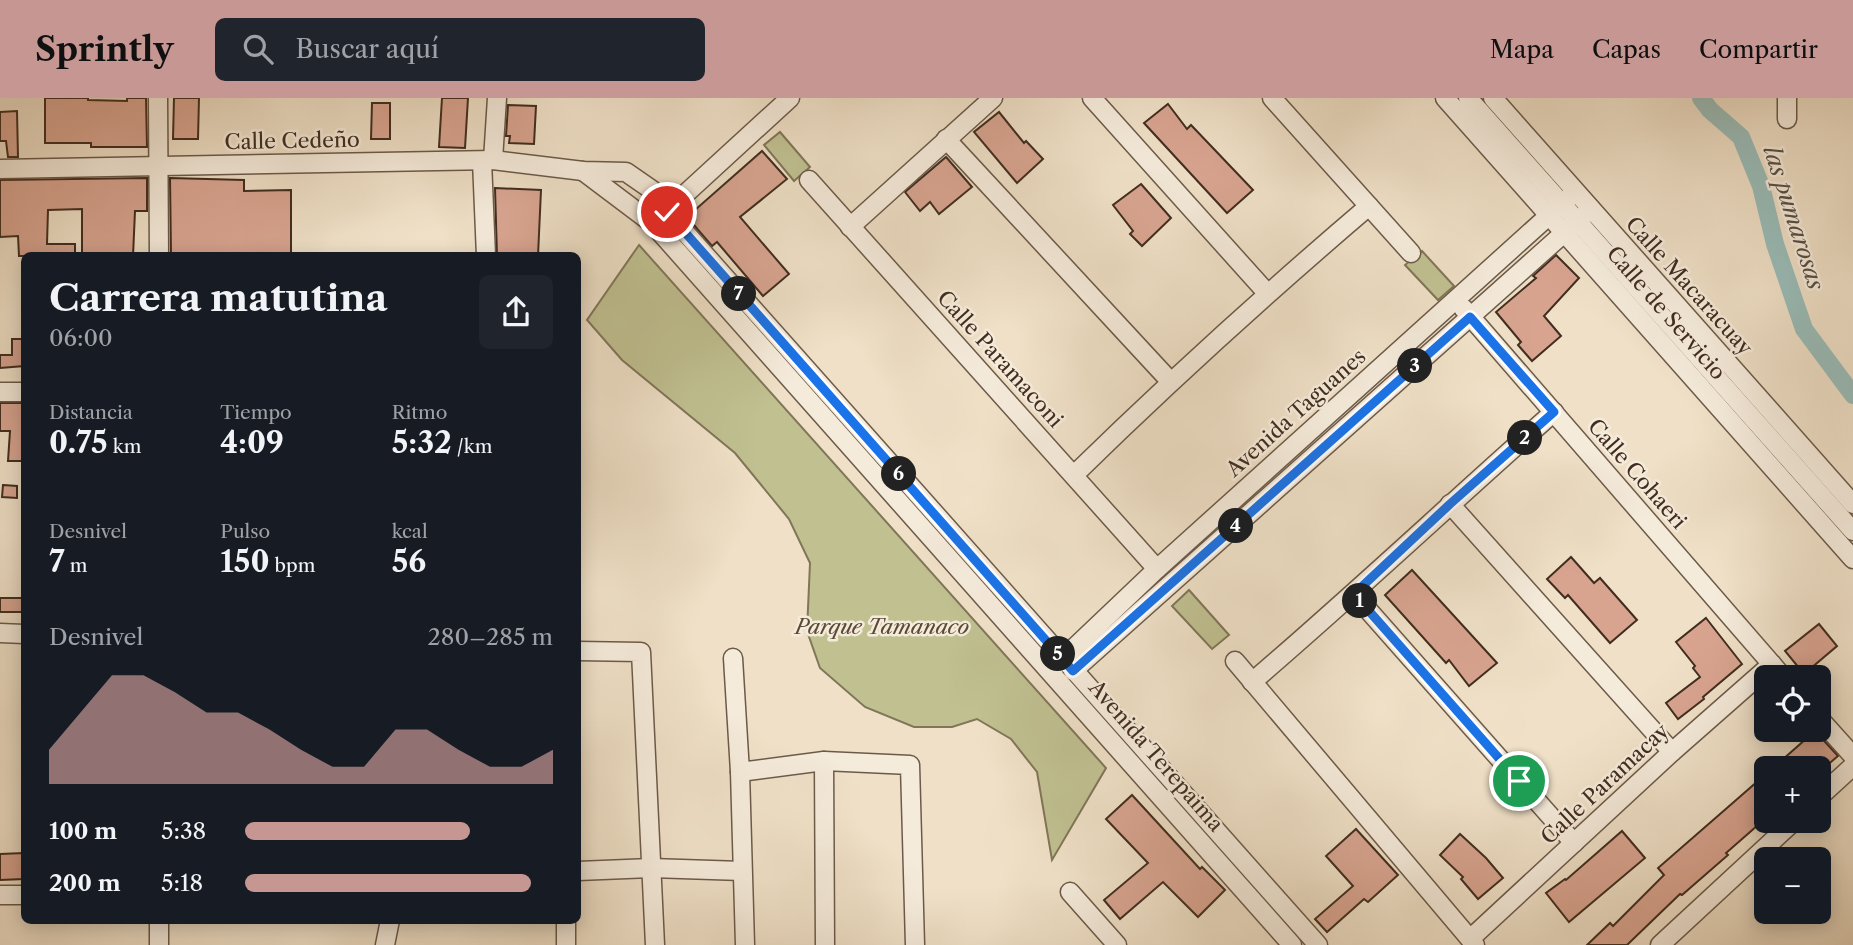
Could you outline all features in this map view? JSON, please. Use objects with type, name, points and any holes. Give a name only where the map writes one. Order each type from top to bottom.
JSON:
[{"type":"street","points":[[158,98],[159,252]]},
{"type":"street","points":[[486,252],[487,160],[497,98]]},
{"type":"street","points":[[652,223],[790,98]]},
{"type":"street","points":[[850,227],[993,98]]},
{"type":"street","points":[[1092,98],[1267,293]]},
{"type":"street","points":[[1272,98],[1411,253]]},
{"type":"street","name":"Calle de Servicio","points":[[1445,98],[1562,204],[1564,232],[1853,559]]},
{"type":"street","name":"Calle Macaracuay","points":[[1468,98],[1562,204],[1585,215],[1853,504]]},
{"type":"street","name":"Calle Macaracuay","points":[[1493,98],[1562,204]]},
{"type":"street","points":[[1787,98],[1787,119]]},
{"type":"street","points":[[946,139],[1170,381]]},
{"type":"street","name":"Calle Cedeño","points":[[0,169],[487,160],[583,171],[626,172],[652,190],[667,212]]},
{"type":"street","name":"Avenida Terepaima","points":[[583,171],[652,223],[1318,945]]},
{"type":"street","name":"Calle Paramaconi","points":[[809,180],[1157,569]]},
{"type":"street","name":"Avenida Taguanes","points":[[1062,667],[1157,569],[1562,204]]},
{"type":"street","points":[[1073,475],[1170,381],[1369,206]]},
{"type":"street","name":"Avenida Terepaima","points":[[667,212],[1062,667],[1292,945]]},
{"type":"street","name":"Calle Macaracuay","points":[[1585,215],[1853,531]]},
{"type":"street","name":"Avenida Taguanes","points":[[1062,667],[1585,215]]},
{"type":"street","name":"Calle Cohaeri","points":[[1456,300],[1772,665]]},
{"type":"street","points":[[0,393],[21,392]]},
{"type":"street","points":[[1252,682],[1354,594],[1554,412]]},
{"type":"street","points":[[1450,504],[1672,752]]},
{"type":"street","points":[[1354,594],[1574,843]]},
{"type":"street","points":[[0,633],[21,634]]},
{"type":"street","points":[[581,651],[641,652],[655,945]]},
{"type":"street","points":[[733,658],[740,772],[745,945]]},
{"type":"street","points":[[1235,662],[1473,942]]},
{"type":"street","name":"Calle Paramacay","points":[[1473,942],[1672,752],[1754,689]]},
{"type":"street","points":[[1831,731],[1853,756]]},
{"type":"street","points":[[740,772],[824,761],[910,765],[915,945]]},
{"type":"street","points":[[824,761],[824,945]]},
{"type":"street","points":[[1831,786],[1853,766]]},
{"type":"street","points":[[1660,945],[1781,833]]},
{"type":"street","points":[[581,871],[652,868],[742,870]]},
{"type":"street","points":[[1070,892],[1117,945]]},
{"type":"street","points":[[0,895],[21,895]]},
{"type":"street","points":[[159,924],[159,945]]},
{"type":"street","points":[[385,945],[389,924]]},
{"type":"street","points":[[566,924],[566,945]]},
{"type":"green space","points":[[780,132],[810,167],[794,181],[764,145]]},
{"type":"green space","name":"Parque Tamanaco","points":[[639,245],[1106,768],[1052,860],[1037,772],[1011,739],[977,719],[952,727],[914,727],[865,707],[820,668],[807,631],[810,563],[789,519],[735,453],[622,360],[587,320]]},
{"type":"green space","points":[[1422,251],[1454,286],[1438,300],[1405,265]]},
{"type":"green space","points":[[1189,590],[1229,635],[1212,649],[1172,606]]},
{"type":"building","points":[[45,98],[127,101],[127,98],[146,98],[147,147],[91,147],[91,143],[45,143]]},
{"type":"building","points":[[174,98],[199,98],[198,139],[173,139]]},
{"type":"building","points":[[442,98],[468,98],[465,148],[439,147]]},
{"type":"building","points":[[372,103],[390,103],[390,139],[371,139]]},
{"type":"building","points":[[1168,104],[1187,129],[1191,125],[1253,190],[1227,213],[1144,123]]},
{"type":"building","points":[[508,105],[536,106],[534,144],[509,143],[510,136],[506,136]]},
{"type":"building","points":[[17,111],[18,157],[8,157],[6,141],[0,141],[0,112]]},
{"type":"building","points":[[999,112],[1024,143],[1026,141],[1043,159],[1017,183],[974,132]]},
{"type":"building","points":[[762,151],[787,179],[740,217],[789,274],[763,296],[717,242],[712,246],[687,217]]},
{"type":"building","points":[[946,157],[972,187],[939,214],[930,202],[920,211],[905,192]]},
{"type":"building","points":[[147,178],[147,211],[135,211],[133,252],[82,252],[82,209],[48,210],[47,244],[75,244],[75,252],[21,252],[19,256],[18,236],[0,237],[0,180]]},
{"type":"building","points":[[170,178],[244,180],[244,191],[291,190],[291,252],[171,252]]},
{"type":"building","points":[[1141,184],[1171,218],[1142,246],[1130,234],[1133,231],[1113,205]]},
{"type":"building","points":[[495,188],[541,190],[538,252],[497,252]]},
{"type":"building","points":[[1556,255],[1579,278],[1544,316],[1561,336],[1532,361],[1518,345],[1521,342],[1496,312],[1536,278],[1533,276]]},
{"type":"building","points":[[12,339],[21,339],[21,366],[0,368],[0,355],[12,355]]},
{"type":"building","points":[[0,403],[21,403],[21,461],[8,461],[10,431],[0,431]]},
{"type":"building","points":[[3,485],[17,486],[17,498],[2,497]]},
{"type":"building","points":[[1571,557],[1594,583],[1600,578],[1637,620],[1610,643],[1568,595],[1565,598],[1547,579]]},
{"type":"building","points":[[1412,570],[1497,663],[1469,686],[1449,660],[1446,663],[1385,595]]},
{"type":"building","points":[[0,598],[21,598],[21,612],[0,612]]},
{"type":"building","points":[[1706,618],[1742,664],[1678,719],[1666,703],[1700,677],[1676,642]]},
{"type":"building","points":[[1819,624],[1837,646],[1815,665],[1797,665],[1785,651]]},
{"type":"building","points":[[1803,742],[1825,742],[1838,756],[1831,762],[1831,756],[1787,756]]},
{"type":"building","points":[[1754,784],[1754,828],[1726,853],[1728,855],[1680,894],[1627,945],[1587,945],[1610,923],[1613,926],[1664,875],[1658,868]]},
{"type":"building","points":[[1132,795],[1200,869],[1202,867],[1225,890],[1198,917],[1163,882],[1120,919],[1104,900],[1148,863],[1106,819]]},
{"type":"building","points":[[1356,829],[1398,875],[1368,902],[1364,899],[1327,932],[1315,919],[1353,886],[1326,856]]},
{"type":"building","points":[[1622,831],[1645,858],[1569,922],[1546,893],[1566,880]]},
{"type":"building","points":[[1460,834],[1503,878],[1478,899],[1461,879],[1463,877],[1440,855]]},
{"type":"building","points":[[21,853],[21,879],[0,880],[0,854]]},
{"type":"waterway","name":"las pumarosas","points":[[1701,98],[1710,110],[1741,137],[1761,186],[1775,244],[1804,329],[1853,395]]},
{"type":"route","points":[[667,212],[1073,671],[1470,317],[1554,412],[1354,594],[1519,781]]}]
